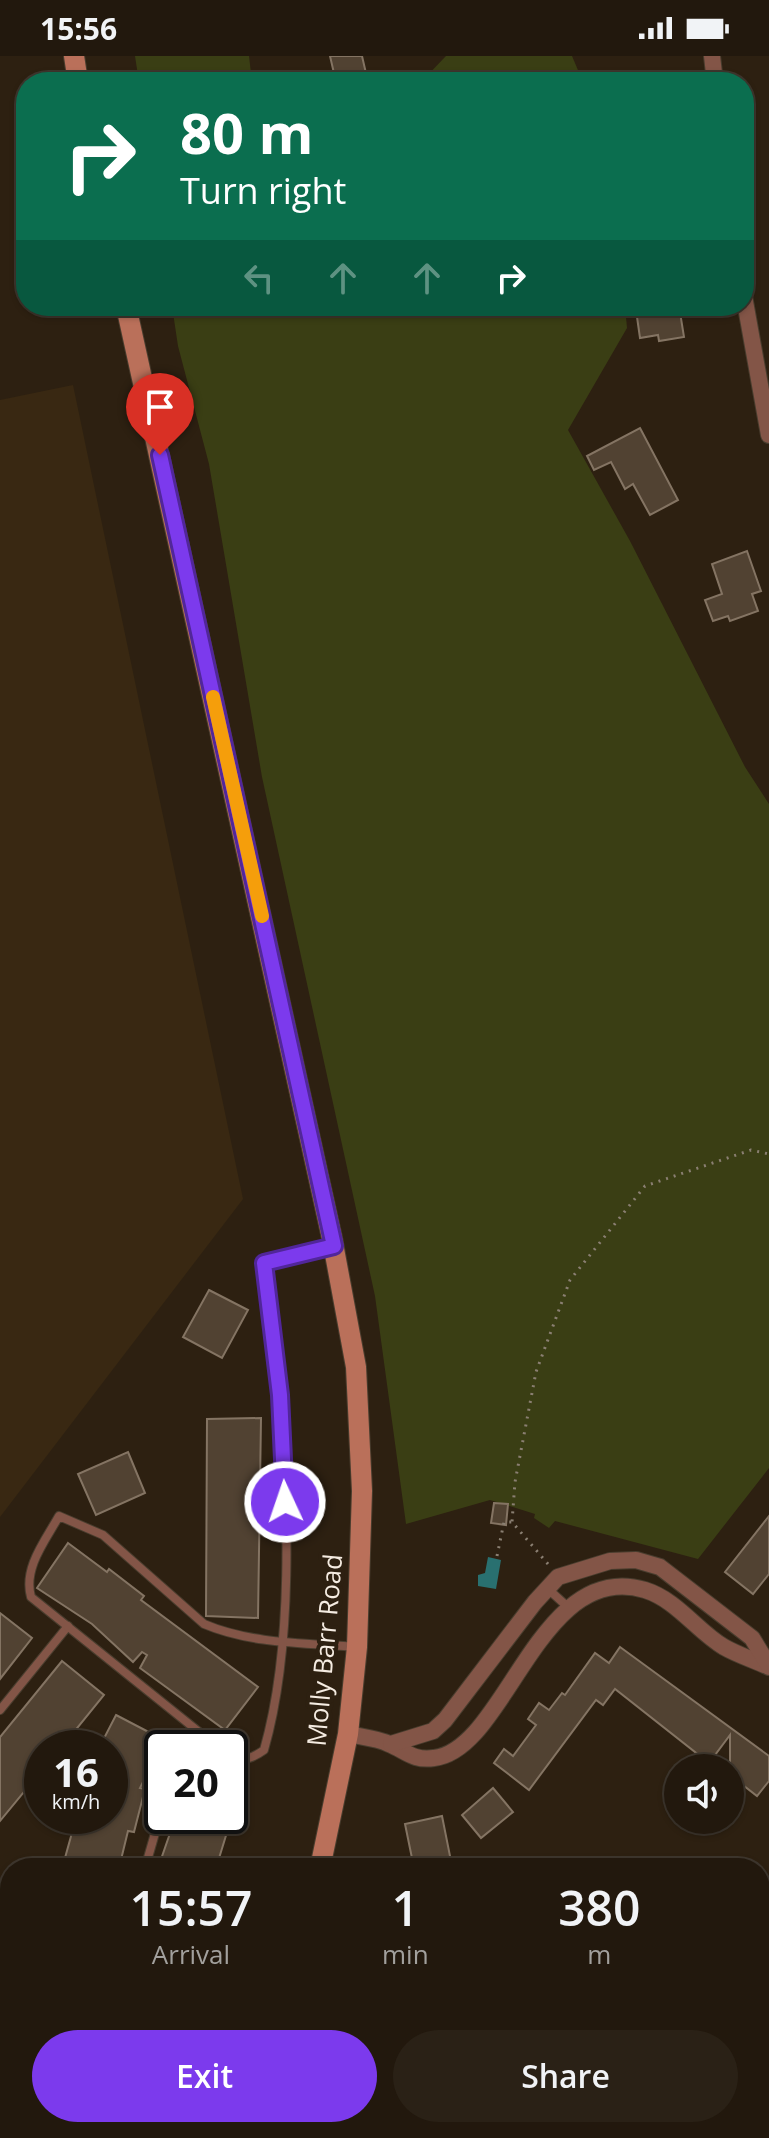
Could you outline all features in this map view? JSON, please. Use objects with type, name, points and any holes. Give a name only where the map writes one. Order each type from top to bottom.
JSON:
[{"type":"main road","name":"Molly Barr Road","points":[[128,316],[334,1246],[356,1367],[362,1491],[357,1647],[348,1734],[322,1858]]},
{"type":"street","points":[[748,316],[769,435]]},
{"type":"street","points":[[391,1744],[433,1731],[445,1720],[553,1583],[610,1561],[636,1560],[660,1567],[752,1638],[769,1666]]},
{"type":"street","points":[[348,1734],[391,1744],[407,1757],[436,1759],[462,1746],[569,1608],[593,1593],[618,1586],[647,1590],[673,1605],[723,1646],[769,1666]]},
{"type":"lane","points":[[248,1759],[264,1750],[281,1641],[287,1529],[280,1395],[264,1263],[334,1246]]},
{"type":"lane","points":[[196,1730],[31,1597],[27,1583],[34,1562],[59,1516],[103,1535],[204,1624],[221,1631],[281,1641],[357,1647]]},
{"type":"lane","points":[[553,1583],[569,1608]]},
{"type":"lane","points":[[0,1710],[68,1626]]},
{"type":"lane","points":[[148,1858],[155,1834]]},
{"type":"path","points":[[553,1583],[512,1522],[515,1482],[536,1372],[570,1280],[645,1186],[751,1150],[769,1154]]},
{"type":"path","points":[[497,1556],[504,1522],[512,1522]]},
{"type":"shaded area","points":[[73,385],[243,1199],[0,1517],[0,400]]},
{"type":"green space","points":[[135,56],[249,56],[251,72],[137,72]]},
{"type":"green space","points":[[446,56],[572,56],[579,72],[431,72]]},
{"type":"green space","points":[[174,316],[626,316],[627,328],[568,430],[630,541],[745,767],[769,804],[769,1468],[698,1559],[555,1521],[549,1528],[534,1518],[535,1514],[490,1500],[406,1524],[375,1296],[262,777],[209,464],[178,346]]},
{"type":"water","points":[[488,1557],[501,1560],[496,1589],[478,1586],[478,1575],[485,1573]]},
{"type":"building","points":[[330,56],[362,56],[366,72],[334,72]]},
{"type":"building","points":[[681,316],[684,337],[659,341],[658,335],[640,338],[637,317]]},
{"type":"building","points":[[640,428],[678,500],[650,515],[633,484],[625,489],[611,462],[594,470],[587,456]]},
{"type":"building","points":[[747,551],[761,591],[752,594],[758,611],[730,621],[728,616],[713,621],[705,600],[722,594],[712,564]]},
{"type":"building","points":[[209,1290],[248,1310],[222,1358],[183,1337]]},
{"type":"building","points":[[261,1418],[258,1618],[206,1616],[207,1419]]},
{"type":"building","points":[[128,1452],[145,1493],[96,1515],[78,1474]]},
{"type":"building","points":[[494,1503],[508,1504],[506,1525],[491,1523]]},
{"type":"building","points":[[769,1516],[769,1574],[753,1594],[725,1572]]},
{"type":"building","points":[[68,1543],[107,1572],[109,1569],[144,1596],[141,1600],[258,1687],[225,1730],[140,1668],[147,1655],[142,1652],[133,1662],[92,1624],[37,1588]]},
{"type":"building","points":[[0,1613],[32,1638],[0,1679]]},
{"type":"building","points":[[620,1647],[769,1756],[769,1781],[757,1796],[744,1786],[744,1754],[730,1754],[730,1735],[716,1754],[698,1754],[615,1689],[603,1705],[596,1700],[529,1790],[494,1763],[504,1749],[513,1756],[536,1725],[528,1719],[539,1703],[549,1710],[562,1693],[565,1695],[595,1653],[609,1663]]},
{"type":"building","points":[[62,1661],[104,1695],[76,1730],[24,1730],[24,1792],[0,1821],[0,1737]]},
{"type":"building","points":[[116,1715],[145,1730],[144,1780],[140,1788],[144,1789],[144,1793],[134,1832],[128,1831],[128,1730],[108,1730]]},
{"type":"building","points":[[493,1788],[513,1812],[481,1838],[462,1815]]},
{"type":"building","points":[[442,1816],[450,1858],[412,1858],[405,1824]]},
{"type":"building","points":[[72,1834],[127,1834],[121,1858],[65,1858]]},
{"type":"building","points":[[170,1834],[226,1834],[219,1858],[161,1858]]},
{"type":"slow traffic","points":[[213,697],[262,916]]},
{"type":"route","points":[[160,455],[334,1246],[264,1263],[280,1395],[285,1502]]}]
